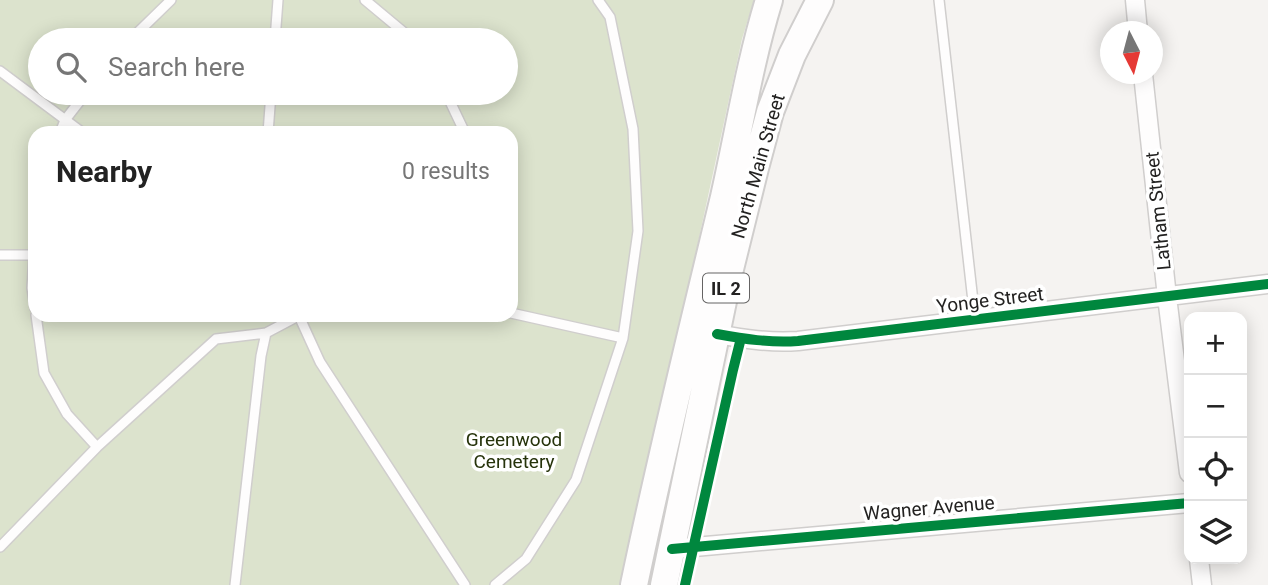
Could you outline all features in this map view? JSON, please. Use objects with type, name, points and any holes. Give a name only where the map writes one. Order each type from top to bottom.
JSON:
[{"type":"main road","name":"North Main Street","points":[[634,585],[659,466],[726,188],[760,28],[769,0]]},
{"type":"main road","name":"North Main Street","points":[[664,585],[728,277],[755,168],[770,113],[792,55],[820,0]]},
{"type":"street","points":[[1135,0],[1137,21]]},
{"type":"street","name":"Latham Street","points":[[1144,84],[1185,438]]},
{"type":"street","name":"Yonge Street","points":[[717,334],[756,341],[798,341],[1268,284]]},
{"type":"street","name":"Wagner Avenue","points":[[672,549],[1184,503]]},
{"type":"street","points":[[1200,564],[1202,585]]},
{"type":"lane","points":[[142,28],[171,0]]},
{"type":"lane","points":[[276,28],[278,0]]},
{"type":"lane","points":[[365,0],[399,28]]},
{"type":"lane","points":[[495,585],[526,559],[576,481],[623,338],[638,231],[634,129],[610,17],[598,0]]},
{"type":"lane","points":[[939,0],[975,319]]},
{"type":"lane","points":[[0,71],[28,92]]},
{"type":"lane","points":[[45,105],[73,126]]},
{"type":"lane","points":[[63,126],[77,105]]},
{"type":"lane","points":[[269,126],[270,105]]},
{"type":"lane","points":[[452,105],[462,126]]},
{"type":"lane","points":[[0,255],[28,255]]},
{"type":"lane","points":[[518,315],[623,338]]},
{"type":"lane","points":[[37,322],[44,373],[67,414],[97,447]]},
{"type":"lane","points":[[0,547],[97,447],[216,339],[266,333],[287,322]]},
{"type":"lane","points":[[302,322],[320,362],[465,585]]},
{"type":"lane","points":[[235,585],[261,356],[266,333]]},
{"type":"green space","name":"Greenwood Cemetery","points":[[0,0],[754,0],[742,39],[624,585],[0,585]]},
{"type":"cycle path","points":[[717,334],[757,340],[798,341],[1268,284]]},
{"type":"cycle path","points":[[685,585],[741,338]]},
{"type":"cycle path","points":[[672,549],[1184,503]]}]
